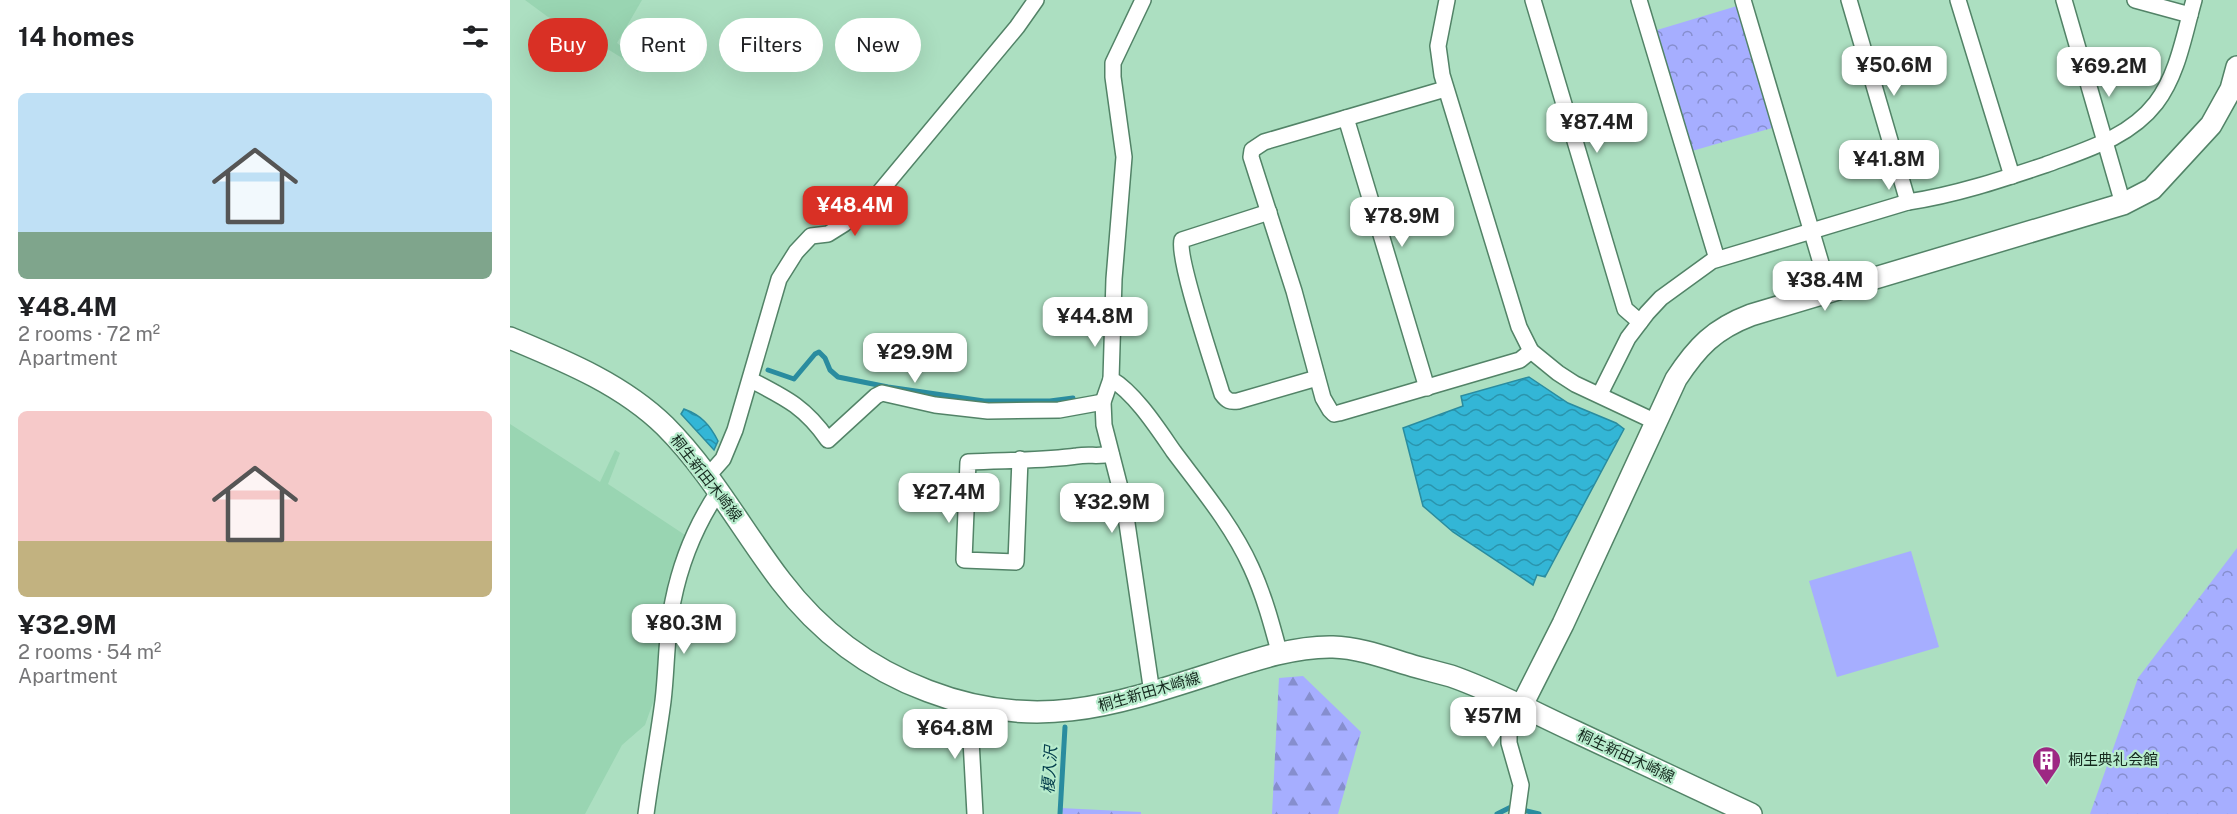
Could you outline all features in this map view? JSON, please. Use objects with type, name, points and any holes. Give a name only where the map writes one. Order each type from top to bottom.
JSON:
[{"type":"main road","points":[[1521,706],[1563,624],[1676,379],[1695,351],[1710,336],[1736,320],[1829,290],[2123,204],[2151,189],[2211,125],[2231,88],[2237,67]]},
{"type":"main road","name":"桐生新田木崎線","points":[[510,338],[568,362],[631,398],[663,424],[713,485],[780,580],[820,625],[858,656],[886,673],[931,693],[970,705],[1003,710],[1055,712],[1092,708],[1152,693],[1241,664],[1329,647],[1385,657],[1452,676],[1751,814]]},
{"type":"street","points":[[646,814],[663,700],[672,602],[682,566],[735,430],[778,279],[796,252],[812,236],[828,234],[844,224],[878,194],[1010,36],[1036,0]]},
{"type":"street","points":[[1143,0],[1113,63],[1124,157],[1114,279],[1111,380],[1103,402],[1104,425],[1124,503],[1135,566],[1148,677],[1152,693]]},
{"type":"street","points":[[1447,0],[1438,46],[1445,89],[1519,327],[1532,351],[1558,373],[1575,384],[1656,422]]},
{"type":"street","points":[[1533,0],[1625,309],[1640,322]]},
{"type":"street","points":[[1639,0],[1717,259]]},
{"type":"street","points":[[1743,0],[1829,290]]},
{"type":"street","points":[[1849,0],[1908,202]]},
{"type":"street","points":[[1958,0],[2012,176]]},
{"type":"street","points":[[2064,0],[2123,204]]},
{"type":"street","points":[[1600,394],[1628,338],[1640,322],[1661,298],[1717,259],[1908,202],[1936,198],[2012,176],[2104,143],[2140,120],[2156,102],[2172,76],[2192,7],[2135,0]]},
{"type":"street","points":[[1445,89],[1264,142],[1252,150],[1251,157],[1317,378],[1326,405],[1334,414],[1520,360],[1532,351]]},
{"type":"street","points":[[1346,118],[1427,388]]},
{"type":"street","points":[[1269,212],[1182,240],[1182,255],[1197,309],[1222,394],[1230,402],[1317,378]]},
{"type":"street","points":[[751,380],[795,404],[809,415],[828,440],[882,393],[935,405],[988,411],[1059,410],[1103,402]]},
{"type":"street","points":[[1111,380],[1120,385],[1152,421],[1235,536],[1252,569],[1271,620],[1280,655]]},
{"type":"street","points":[[1020,459],[1016,561],[964,560],[968,462],[1020,459],[1055,460],[1079,456],[1100,457],[1110,454]]},
{"type":"street","points":[[970,705],[968,720],[975,814]]},
{"type":"street","points":[[1518,807],[1521,785],[1509,743],[1509,735],[1521,706]]},
{"type":"shaded area","points":[[525,0],[642,0],[632,18],[620,18],[620,38],[617,43],[620,45],[620,57],[608,49],[608,18],[548,17]]},
{"type":"shaded area","points":[[510,424],[600,482],[615,450],[620,453],[608,484],[685,535],[668,580],[655,697],[645,725],[622,745],[585,814],[510,814]]},
{"type":"green space","points":[[1737,6],[1772,128],[1692,151],[1657,30]]},
{"type":"green space","points":[[2237,548],[2237,814],[2090,814],[2138,678]]},
{"type":"green space","points":[[1911,551],[1939,647],[1837,677],[1809,581]]},
{"type":"green space","points":[[1303,676],[1361,732],[1338,814],[1272,814],[1279,678]]},
{"type":"green space","points":[[1061,808],[1141,812],[1141,814],[1063,814]]},
{"type":"water","points":[[1529,377],[1568,403],[1616,423],[1624,429],[1545,577],[1537,575],[1533,585],[1453,532],[1423,506],[1403,428],[1463,406],[1461,396]]},
{"type":"water","points":[[684,409],[704,421],[712,430],[718,441],[714,450],[681,414]]},
{"type":"waterway","points":[[768,370],[794,379],[819,352],[825,358],[830,370],[838,377],[888,387],[984,401],[1050,401],[1073,398]]},
{"type":"waterway","name":"榎入沢","points":[[1060,814],[1065,727]]},
{"type":"waterway","name":"榎入沢","points":[[1497,814],[1511,807],[1539,814]]},
{"type":"place","name":"桐生典礼会館","points":[[2047,786]]}]
